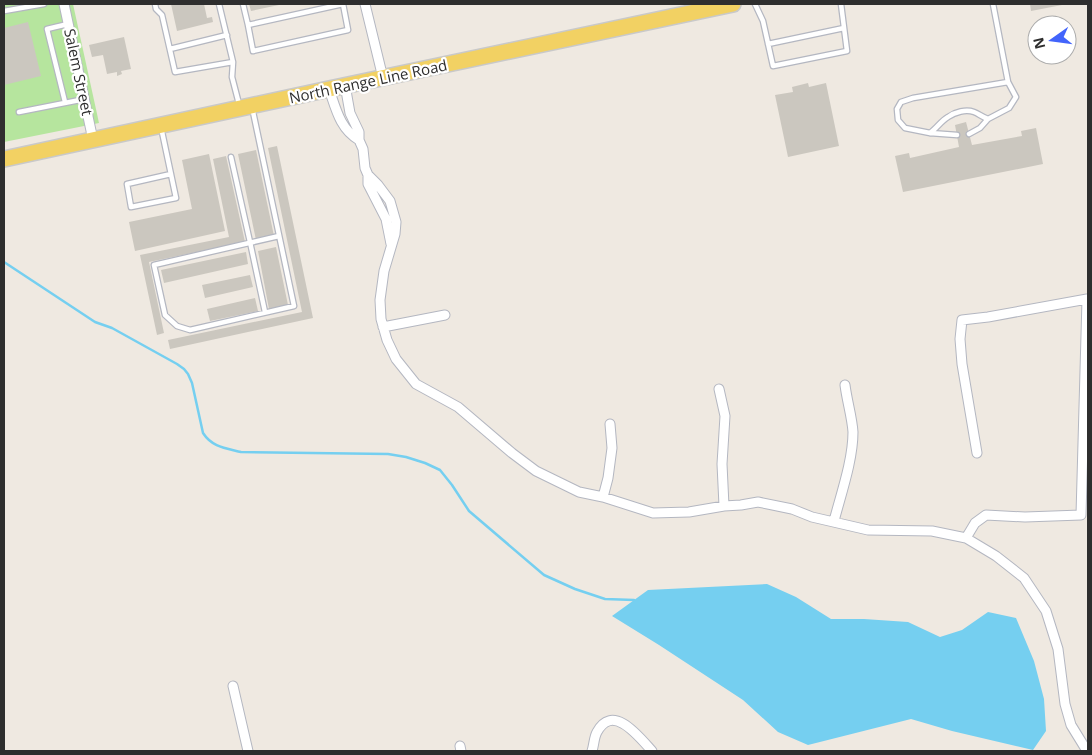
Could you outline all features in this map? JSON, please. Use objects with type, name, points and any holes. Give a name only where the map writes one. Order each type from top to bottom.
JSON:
[{"type":"main road","name":"North Range Line Road","points":[[4,159],[733,4]]},
{"type":"street","name":"Salem Street","points":[[64,4],[93,140]]},
{"type":"street","points":[[365,4],[383,78]]},
{"type":"street","points":[[345,86],[350,113],[359,132],[365,168],[368,175],[390,201],[396,222],[395,234],[384,271],[380,300],[381,319],[387,340],[396,359],[416,384],[458,407],[504,447],[536,471],[579,492],[603,497],[653,513],[689,512],[758,502],[792,508],[812,517],[868,530],[932,531],[966,538],[996,556],[1024,578],[1046,611],[1058,649],[1065,704],[1071,725],[1087,751]]},
{"type":"street","points":[[329,89],[344,127],[359,140]]},
{"type":"street","points":[[966,538],[975,523],[986,515],[1026,517],[1081,515],[1087,299],[962,320],[960,339],[962,364],[977,453]]},
{"type":"street","points":[[383,326],[445,315]]},
{"type":"street","points":[[834,521],[846,474],[852,440],[845,385]]},
{"type":"street","points":[[719,389],[725,416],[722,464],[724,506]]},
{"type":"street","points":[[603,497],[612,448],[610,424]]},
{"type":"street","points":[[234,686],[248,751]]},
{"type":"street","points":[[592,751],[597,732],[605,722],[614,720],[634,731],[652,751]]},
{"type":"lane","points":[[4,11],[44,4]]},
{"type":"lane","points":[[155,4],[156,9],[162,15],[175,72],[233,62]]},
{"type":"lane","points":[[219,4],[233,62],[232,77],[246,107],[279,236],[294,306],[190,330],[177,326],[164,315],[154,265],[279,236]]},
{"type":"lane","points":[[243,4],[253,51],[348,30],[343,4],[248,25]]},
{"type":"lane","points":[[755,4],[763,21],[773,66],[847,51],[841,4]]},
{"type":"lane","points":[[969,134],[980,128],[988,119],[1009,108],[1016,97],[1008,82],[993,4]]},
{"type":"lane","points":[[65,102],[47,29],[68,24]]},
{"type":"lane","points":[[768,44],[844,28]]},
{"type":"lane","points":[[170,49],[227,35]]},
{"type":"lane","points":[[957,135],[930,133],[905,128],[898,120],[897,109],[901,102],[913,98],[1008,82]]},
{"type":"lane","points":[[19,112],[85,99]]},
{"type":"lane","points":[[930,133],[938,128],[948,117],[958,112],[967,110],[988,119]]},
{"type":"lane","points":[[161,125],[176,198],[131,207],[127,184],[171,174]]},
{"type":"lane","points":[[231,157],[265,312]]},
{"type":"green space","points":[[4,4],[73,4],[99,123],[4,142]]},
{"type":"water","points":[[767,584],[796,597],[831,619],[908,622],[940,637],[962,630],[988,612],[1016,618],[1034,661],[1044,699],[1046,731],[1033,750],[952,731],[911,719],[808,745],[778,732],[743,700],[612,616],[648,590]]},
{"type":"building","points":[[171,4],[204,4],[207,18],[212,17],[213,22],[177,31]]},
{"type":"building","points":[[249,4],[279,4],[279,5],[251,11]]},
{"type":"building","points":[[1030,4],[1062,4],[1062,5],[1031,11]]},
{"type":"building","points":[[28,22],[41,76],[4,85],[4,28]]},
{"type":"building","points":[[124,37],[131,69],[121,71],[122,74],[117,76],[117,72],[107,74],[103,55],[92,57],[89,45]]},
{"type":"building","points":[[808,83],[809,87],[826,83],[839,146],[788,157],[775,95],[793,92],[792,87]]},
{"type":"building","points":[[966,122],[972,145],[1022,136],[1021,131],[1036,128],[1043,164],[903,192],[895,156],[909,153],[910,158],[959,147],[955,125]]},
{"type":"building","points":[[277,146],[313,318],[170,349],[168,340],[302,312],[268,148]]},
{"type":"building","points":[[256,150],[274,236],[256,240],[238,154]]},
{"type":"building","points":[[209,154],[225,231],[135,251],[129,222],[192,209],[182,160]]},
{"type":"building","points":[[226,156],[245,242],[149,262],[164,333],[157,335],[140,255],[229,237],[213,159]]},
{"type":"building","points":[[276,247],[288,305],[269,309],[258,251]]},
{"type":"building","points":[[246,252],[248,264],[164,283],[161,270]]},
{"type":"building","points":[[250,275],[253,287],[205,298],[202,285]]},
{"type":"building","points":[[255,298],[258,311],[210,321],[207,309]]},
{"type":"waterway","points":[[4,262],[95,322],[112,328],[184,369],[192,383],[203,433],[215,444],[241,452],[388,454],[425,463],[440,470],[469,511],[544,575],[575,589],[605,599],[634,600]]}]
